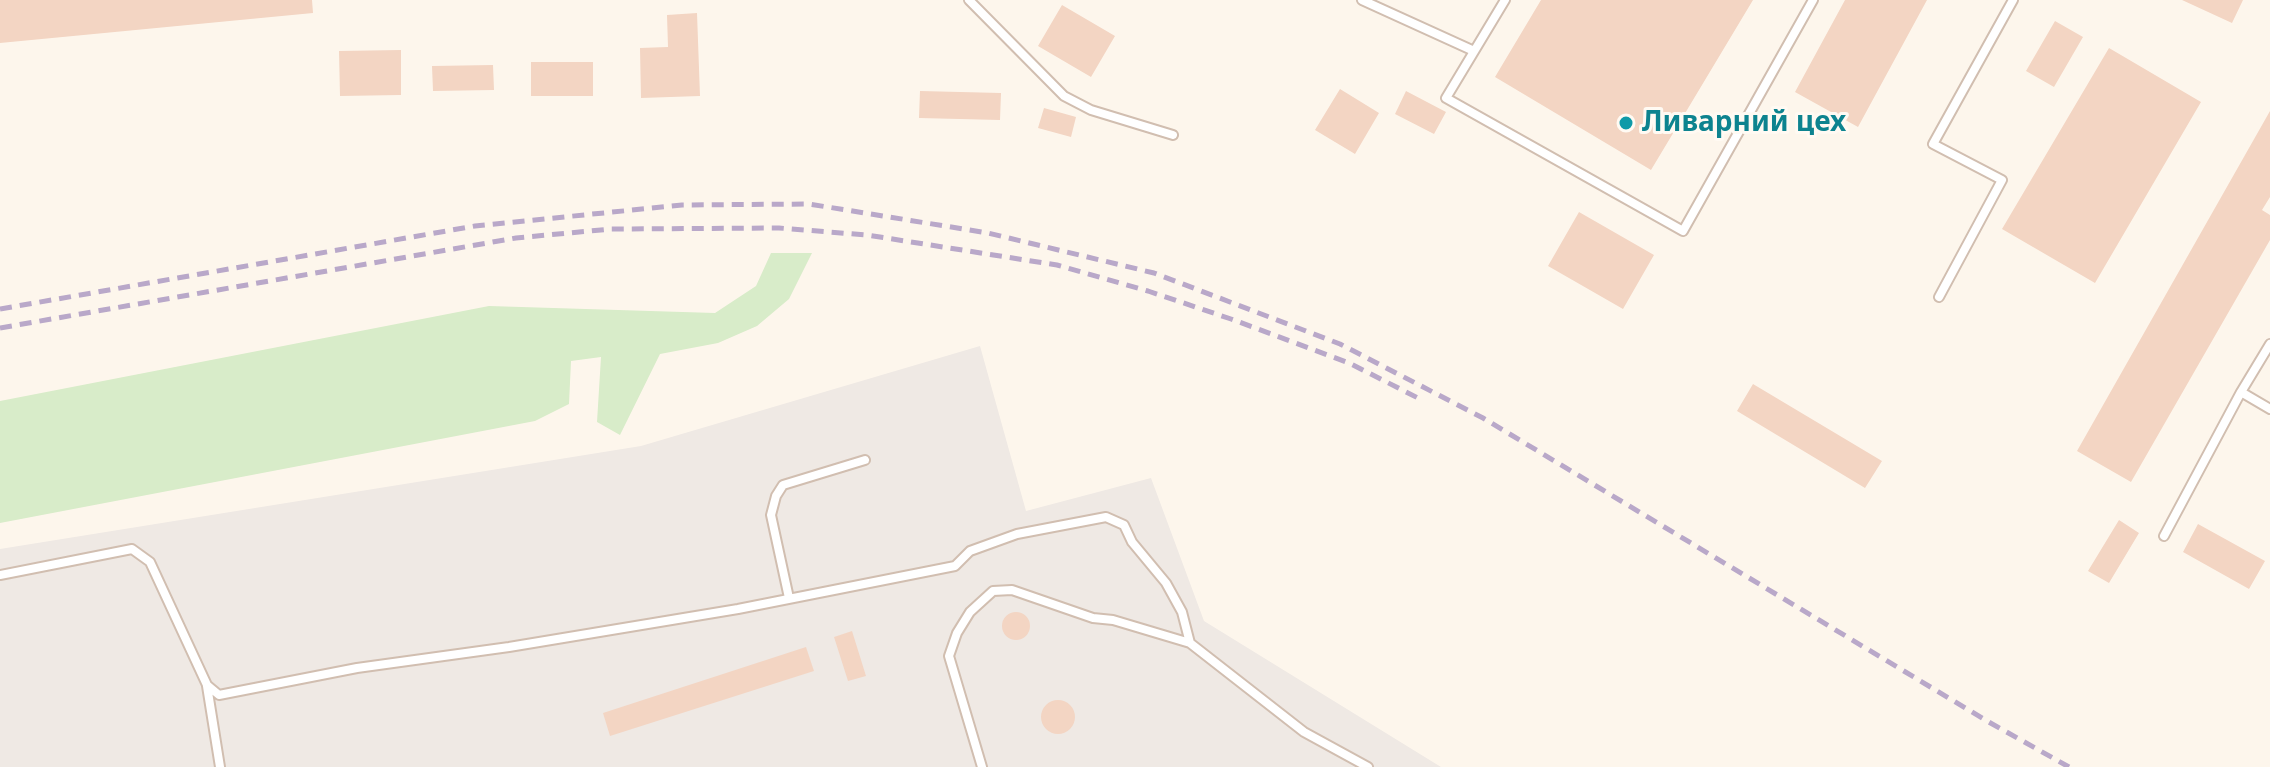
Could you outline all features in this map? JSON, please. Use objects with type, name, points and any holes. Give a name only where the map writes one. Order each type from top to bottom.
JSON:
[{"type":"lane","points":[[969,0],[1064,96],[1091,110],[1173,135]]},
{"type":"lane","points":[[1362,0],[1474,51]]},
{"type":"lane","points":[[1505,0],[1446,98],[1683,231],[1813,0]]},
{"type":"lane","points":[[1939,297],[2002,180],[1933,144],[2013,0]]},
{"type":"lane","points":[[2164,536],[2270,344]]},
{"type":"lane","points":[[2241,392],[2270,409]]},
{"type":"lane","points":[[789,598],[771,515],[776,496],[783,485],[865,460]]},
{"type":"lane","points":[[207,685],[219,695],[357,668],[509,647],[738,609],[955,566],[970,551],[1017,534],[1106,517],[1124,525],[1132,542],[1166,583],[1182,612],[1190,643]]},
{"type":"lane","points":[[0,575],[132,549],[150,562],[207,685],[220,767]]},
{"type":"lane","points":[[982,767],[949,656],[957,633],[970,612],[993,591],[1012,590],[1093,618],[1113,620],[1190,643],[1304,732],[1368,767]]},
{"type":"shaded area","points":[[980,346],[1026,511],[1151,478],[1204,621],[1441,767],[0,767],[0,549],[641,446]]},
{"type":"green space","points":[[771,253],[812,253],[789,299],[757,326],[718,343],[660,354],[620,435],[597,422],[601,357],[571,361],[569,404],[535,421],[0,523],[0,401],[489,306],[715,313],[756,286]]},
{"type":"building","points":[[0,0],[312,0],[313,13],[0,43]]},
{"type":"building","name":"Ливарний цех","points":[[1541,0],[1753,0],[1651,170],[1495,77]]},
{"type":"building","points":[[1845,0],[1927,0],[1858,127],[1795,92]]},
{"type":"building","points":[[2182,0],[2243,0],[2232,23]]},
{"type":"building","points":[[1062,5],[1115,36],[1091,77],[1038,46]]},
{"type":"building","points":[[697,13],[700,96],[641,98],[640,48],[668,47],[667,15]]},
{"type":"building","points":[[2055,21],[2083,37],[2054,87],[2026,71]]},
{"type":"building","points":[[2109,48],[2201,102],[2095,283],[2002,229]]},
{"type":"building","points":[[401,50],[401,95],[340,96],[339,51]]},
{"type":"building","points":[[531,62],[593,62],[593,96],[531,96]]},
{"type":"building","points":[[493,65],[494,90],[433,91],[432,66]]},
{"type":"building","points":[[1340,89],[1379,113],[1355,154],[1315,130]]},
{"type":"building","points":[[920,91],[1001,93],[1000,120],[919,118]]},
{"type":"building","points":[[1406,91],[1446,112],[1434,134],[1395,114]]},
{"type":"building","points":[[1044,108],[1076,117],[1071,137],[1038,128]]},
{"type":"building","points":[[2270,111],[2270,197],[2262,210],[2270,215],[2270,240],[2131,482],[2077,451]]},
{"type":"building","points":[[1579,212],[1654,255],[1623,309],[1548,266]]},
{"type":"building","points":[[1753,384],[1882,461],[1865,488],[1737,411]]},
{"type":"building","points":[[2119,520],[2139,533],[2109,583],[2088,571]]},
{"type":"building","points":[[2198,524],[2265,561],[2249,589],[2183,552]]},
{"type":"building","points":[[1016,612],[1026,616],[1030,626],[1026,636],[1016,640],[1006,636],[1002,626],[1006,616]]},
{"type":"building","points":[[852,631],[866,676],[848,681],[834,637]]},
{"type":"building","points":[[806,647],[814,671],[610,736],[603,713]]},
{"type":"building","points":[[1058,700],[1070,705],[1075,717],[1070,729],[1058,734],[1046,729],[1041,717],[1046,705]]},
{"type":"railway","points":[[0,309],[475,226],[682,205],[809,204],[988,233],[1154,273],[1340,344],[1483,418],[1987,721],[2069,767]]},
{"type":"railway","points":[[0,328],[516,238],[611,229],[779,228],[867,235],[1057,265],[1231,319],[1349,363],[1418,398]]},
{"type":"place","name":"Ливарний цех","points":[[1626,123]]}]
